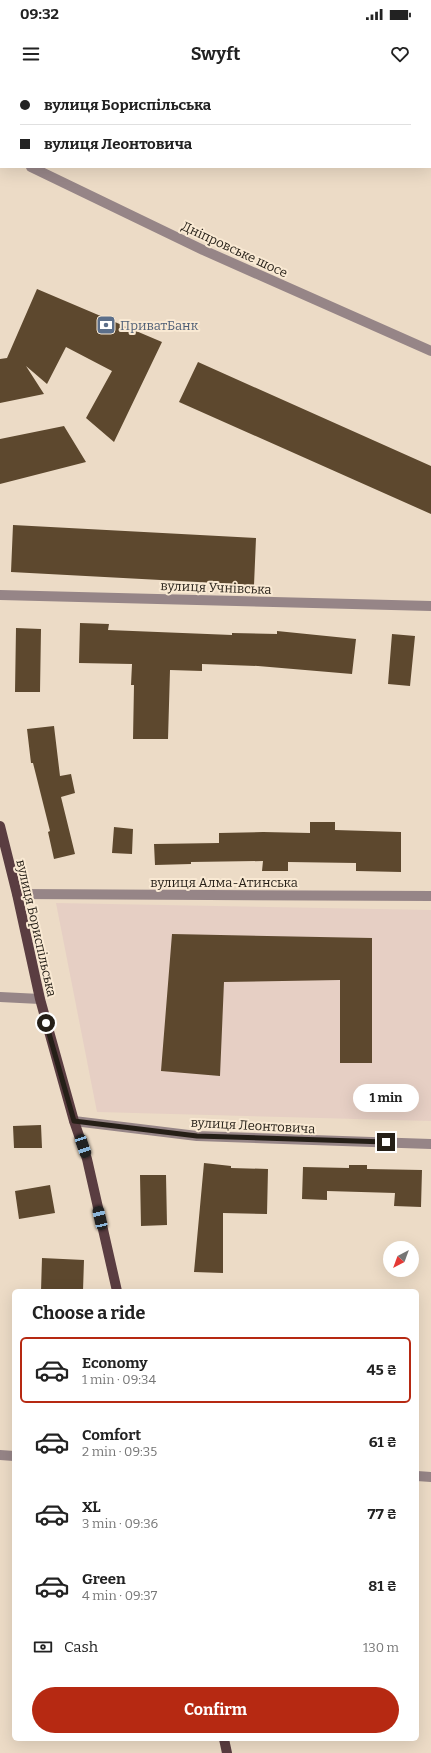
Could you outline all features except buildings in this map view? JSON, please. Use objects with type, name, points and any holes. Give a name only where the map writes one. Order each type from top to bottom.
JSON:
[{"type":"main road","name":"вулиця Бориспільська","points":[[0,826],[17,894],[40,999],[74,1121],[87,1159],[117,1289]]},
{"type":"main road","points":[[224,1741],[227,1753]]},
{"type":"street","name":"Дніпровське шосе","points":[[33,168],[203,250],[431,351]]},
{"type":"street","name":"вулиця Учнівська","points":[[0,595],[431,606]]},
{"type":"street","name":"вулиця Алма-Атинська","points":[[17,894],[431,896]]},
{"type":"street","points":[[0,998],[40,999]]},
{"type":"street","name":"вулиця Леонтовича","points":[[74,1121],[197,1136],[431,1144]]},
{"type":"street","points":[[0,1455],[12,1456]]},
{"type":"street","points":[[419,1476],[431,1477]]},
{"type":"shaded area","points":[[56,903],[431,910],[431,1121],[97,1112]]},
{"type":"place","name":"ПриватБанк","points":[[106,325]]},
{"type":"route","points":[[46,1023],[74,1121],[197,1136],[386,1142]]}]
